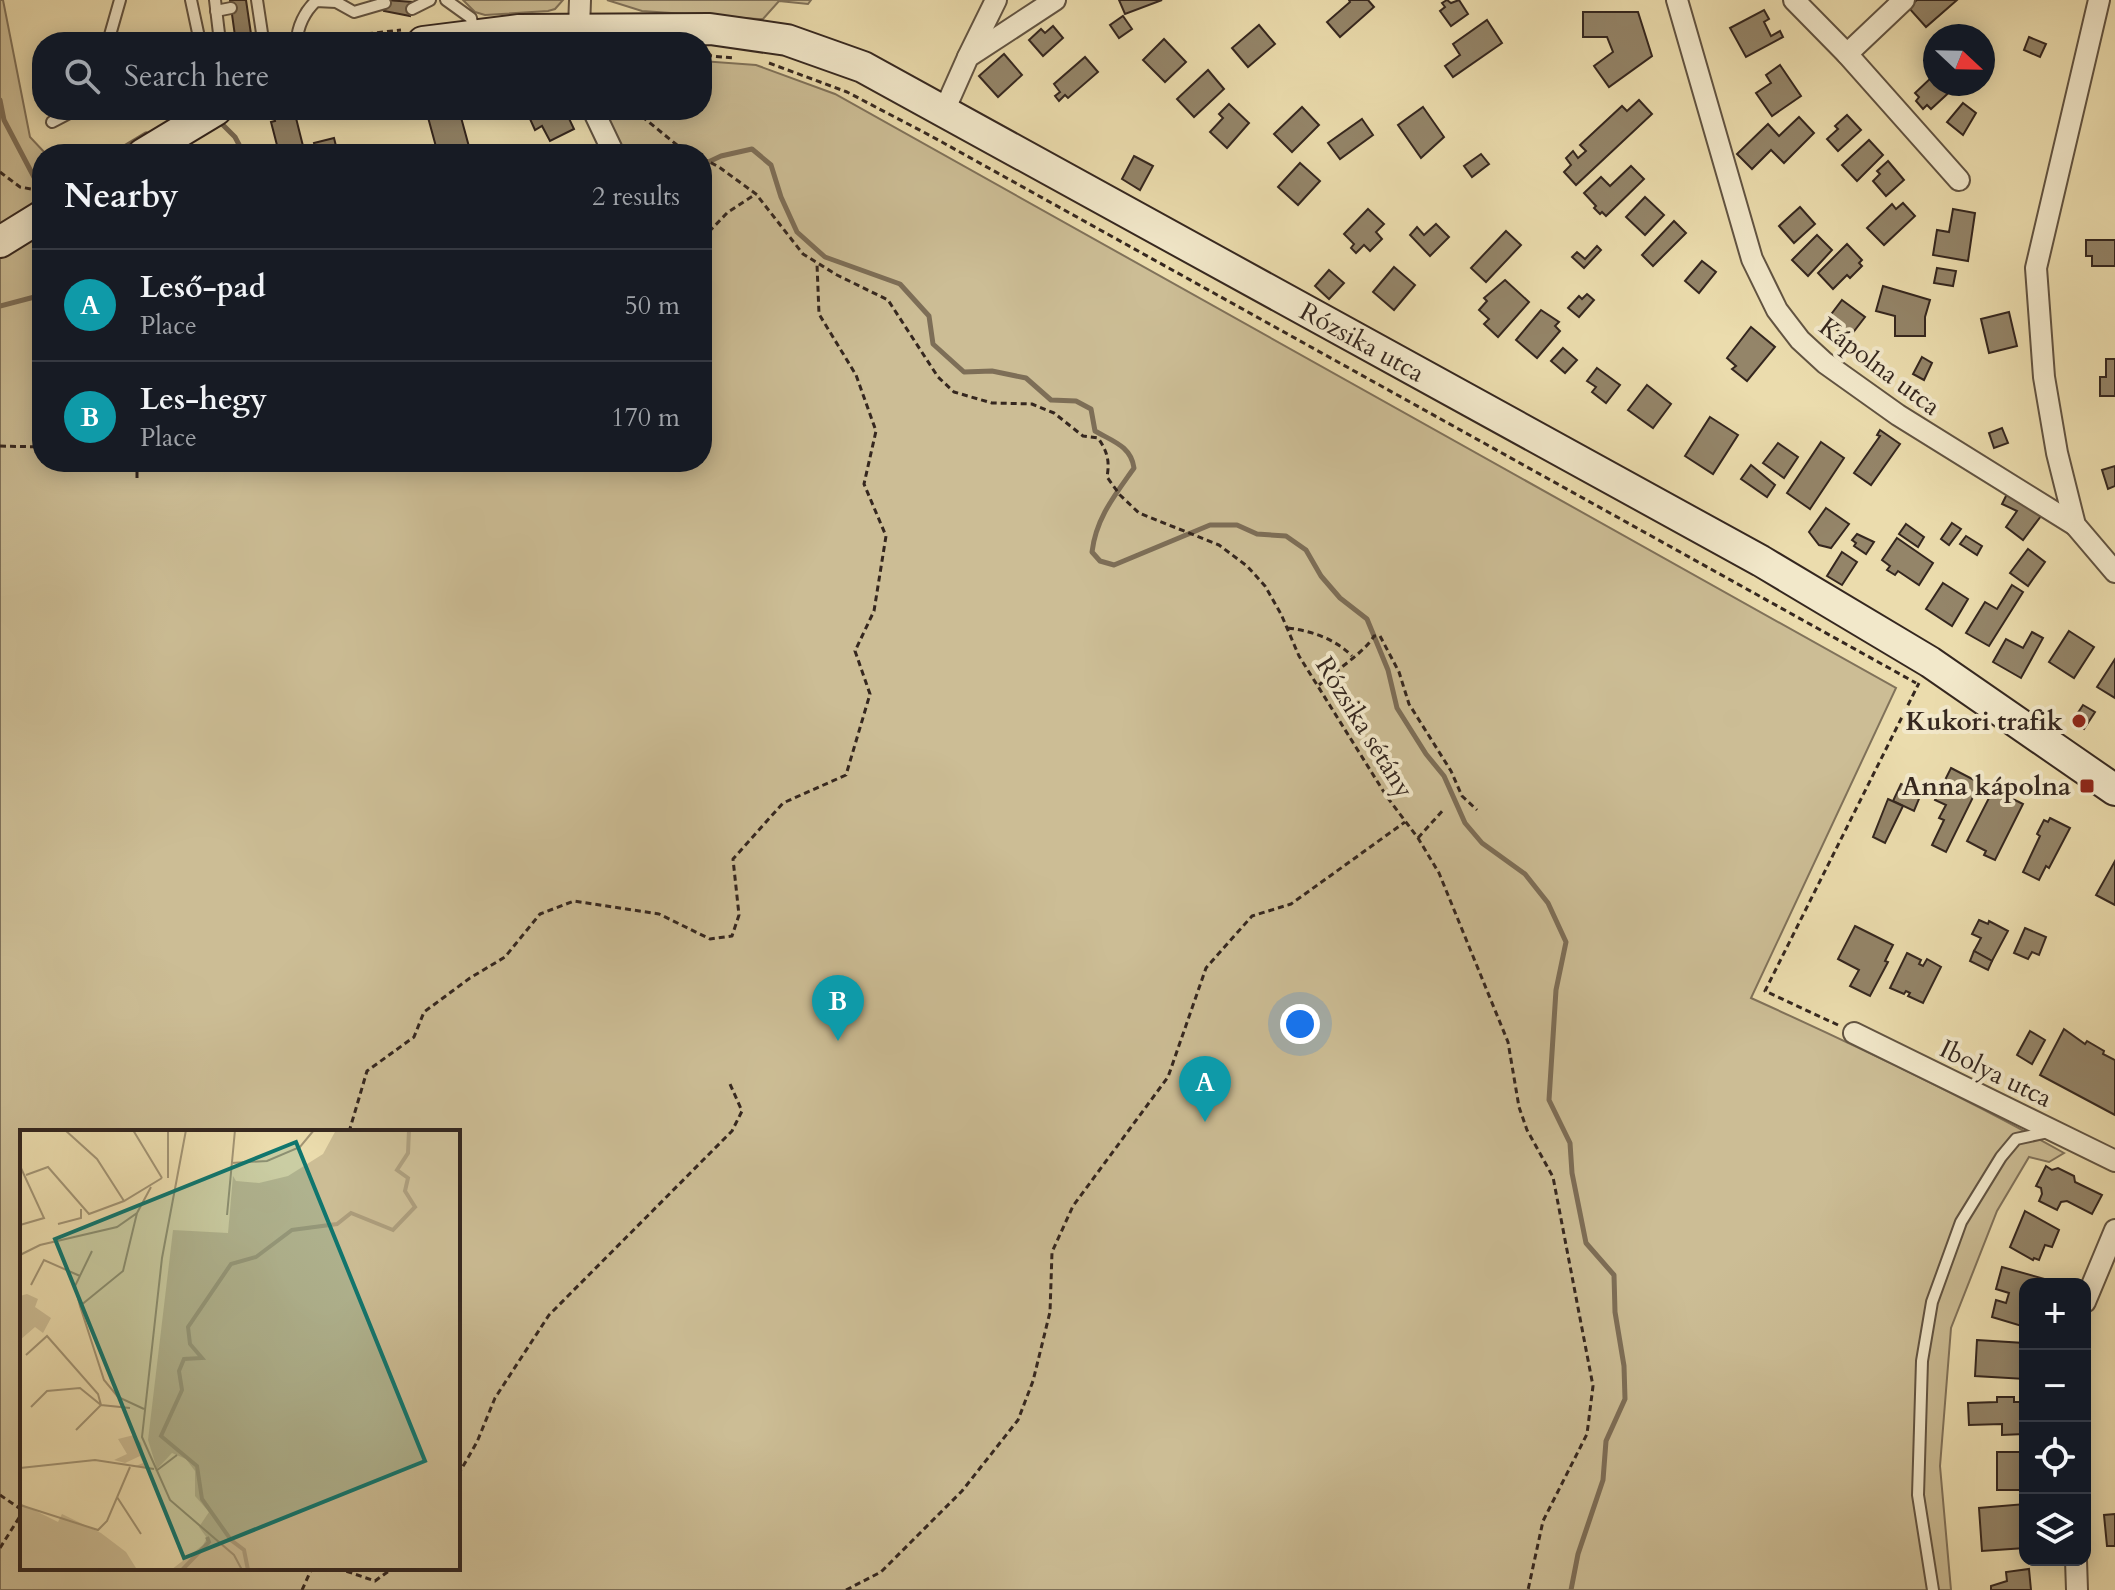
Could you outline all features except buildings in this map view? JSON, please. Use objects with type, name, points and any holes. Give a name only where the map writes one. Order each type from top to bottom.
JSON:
[{"type":"main road","name":"Rózsika utca","points":[[503,32],[571,25],[710,29],[787,40],[863,67],[1761,561],[1924,674],[2115,790]]},
{"type":"main road","points":[[159,144],[198,120]]},
{"type":"main road","points":[[0,242],[32,222]]},
{"type":"street","points":[[944,111],[996,0]]},
{"type":"street","points":[[968,57],[1055,0]]},
{"type":"street","name":"Kápolna utca","points":[[1677,0],[1752,259],[1777,310],[1800,340],[1825,363],[1898,415],[2075,525]]},
{"type":"street","points":[[1847,54],[1904,0]]},
{"type":"street","points":[[2099,0],[2036,268],[2044,377],[2057,453],[2075,525],[2115,572]]},
{"type":"street","points":[[1797,1],[1959,180]]},
{"type":"street","points":[[598,120],[609,144]]},
{"type":"street","name":"Ibolya utca","points":[[1854,1033],[2115,1161]]},
{"type":"street","points":[[2091,1288],[2115,1230]]},
{"type":"street","points":[[2076,1566],[2077,1590]]},
{"type":"lane","points":[[111,32],[120,0]]},
{"type":"lane","points":[[191,0],[198,32]]},
{"type":"lane","points":[[300,32],[304,18],[316,0],[335,1],[354,12],[379,3]]},
{"type":"lane","points":[[412,9],[430,0]]},
{"type":"lane","points":[[446,0],[471,18],[473,32]]},
{"type":"lane","points":[[254,3],[262,32]]},
{"type":"lane","points":[[219,32],[216,6],[231,8]]},
{"type":"lane","points":[[52,122],[56,120]]},
{"type":"lane","points":[[1933,1590],[1918,1495],[1922,1361],[1932,1302],[1961,1222],[2001,1157],[2016,1139],[2053,1130]]},
{"type":"path","points":[[712,56],[741,59]]},
{"type":"path","points":[[769,63],[847,92],[931,136],[1924,674],[1765,991],[1854,1033]]},
{"type":"path","points":[[646,120],[676,144]]},
{"type":"path","points":[[712,163],[756,194],[800,251],[888,300],[938,377],[954,392],[992,403],[1032,404],[1054,413],[1083,436],[1098,438],[1107,451],[1109,461],[1101,467]]},
{"type":"path","points":[[0,172],[20,187],[32,189]]},
{"type":"path","points":[[712,229],[728,212],[756,194]]},
{"type":"path","points":[[350,1130],[367,1071],[414,1037],[424,1012],[505,957],[540,914],[574,901],[659,914],[710,939],[732,936],[739,915],[733,859],[783,803],[846,775],[870,694],[855,651],[874,611],[886,536],[864,484],[876,431],[856,375],[819,314],[817,263]]},
{"type":"path","points":[[0,446],[32,447]]},
{"type":"path","name":"Rózsika sétány","points":[[1109,461],[1107,477],[1139,513],[1199,535],[1231,553],[1247,566],[1274,600],[1299,656],[1387,797],[1418,838],[1439,873],[1508,1042],[1519,1107],[1531,1139],[1551,1172],[1592,1378],[1587,1434],[1543,1521],[1528,1587]]},
{"type":"path","points":[[137,472],[137,478]]},
{"type":"path","points":[[1286,628],[1323,637],[1352,656]]},
{"type":"path","points":[[1319,685],[1352,656],[1369,646],[1374,636],[1380,636],[1399,672],[1409,704],[1451,771],[1462,796],[1477,810]]},
{"type":"path","points":[[1418,838],[1444,809]]},
{"type":"path","points":[[846,1590],[881,1572],[962,1491],[1018,1420],[1033,1381],[1050,1312],[1052,1252],[1073,1206],[1168,1077],[1206,968],[1252,916],[1291,904],[1405,822]]},
{"type":"path","points":[[460,1472],[477,1442],[495,1398],[549,1315],[732,1131],[742,1111],[730,1084]]},
{"type":"path","points":[[0,1495],[20,1510]]},
{"type":"path","points":[[0,1548],[20,1514]]},
{"type":"path","points":[[302,1590],[311,1570]]},
{"type":"path","points":[[343,1570],[375,1581],[390,1570]]},
{"type":"shaded area","points":[[0,0],[3,0],[30,137],[37,144],[32,144],[32,472],[712,472],[712,144],[615,144],[605,120],[712,120],[712,62],[756,65],[835,94],[1896,688],[1751,998],[1909,1072],[2064,1153],[2049,1162],[2029,1157],[1997,1211],[1951,1328],[1940,1466],[1951,1590],[0,1590]]},
{"type":"shaded area","points":[[463,0],[563,0],[555,9],[548,11],[485,15],[475,12]]},
{"type":"shaded area","points":[[607,0],[811,0],[808,4],[779,1],[763,19],[758,19],[642,11]]},
{"type":"waterway","points":[[0,100],[4,120],[32,173]]},
{"type":"waterway","points":[[221,123],[239,144]]},
{"type":"waterway","points":[[130,144],[146,134]]},
{"type":"waterway","points":[[712,160],[752,149],[771,165],[797,232],[825,257],[900,284],[929,316],[933,344],[964,372],[992,371],[1026,378],[1051,400],[1076,401],[1091,409],[1095,431],[1125,449],[1134,468],[1107,507],[1098,528],[1092,552],[1100,561],[1114,565],[1210,525],[1237,525],[1257,534],[1286,536],[1306,550],[1321,576],[1340,598],[1367,619],[1388,670],[1397,708],[1444,776],[1465,823],[1482,843],[1525,874],[1548,903],[1566,942],[1556,990],[1549,1100],[1570,1143],[1572,1173],[1586,1243],[1614,1275],[1615,1312],[1624,1366],[1625,1399],[1606,1441],[1603,1480],[1578,1554],[1571,1590]]},
{"type":"waterway","points":[[0,306],[32,298]]},
{"type":"place","name":"Kukori trafik","points":[[2079,721]]},
{"type":"place","name":"Anna kápolna","points":[[2087,786]]},
{"type":"place","name":"Les-hegy","points":[[838,1041]]},
{"type":"place","name":"Leső-pad","points":[[1205,1122]]}]
